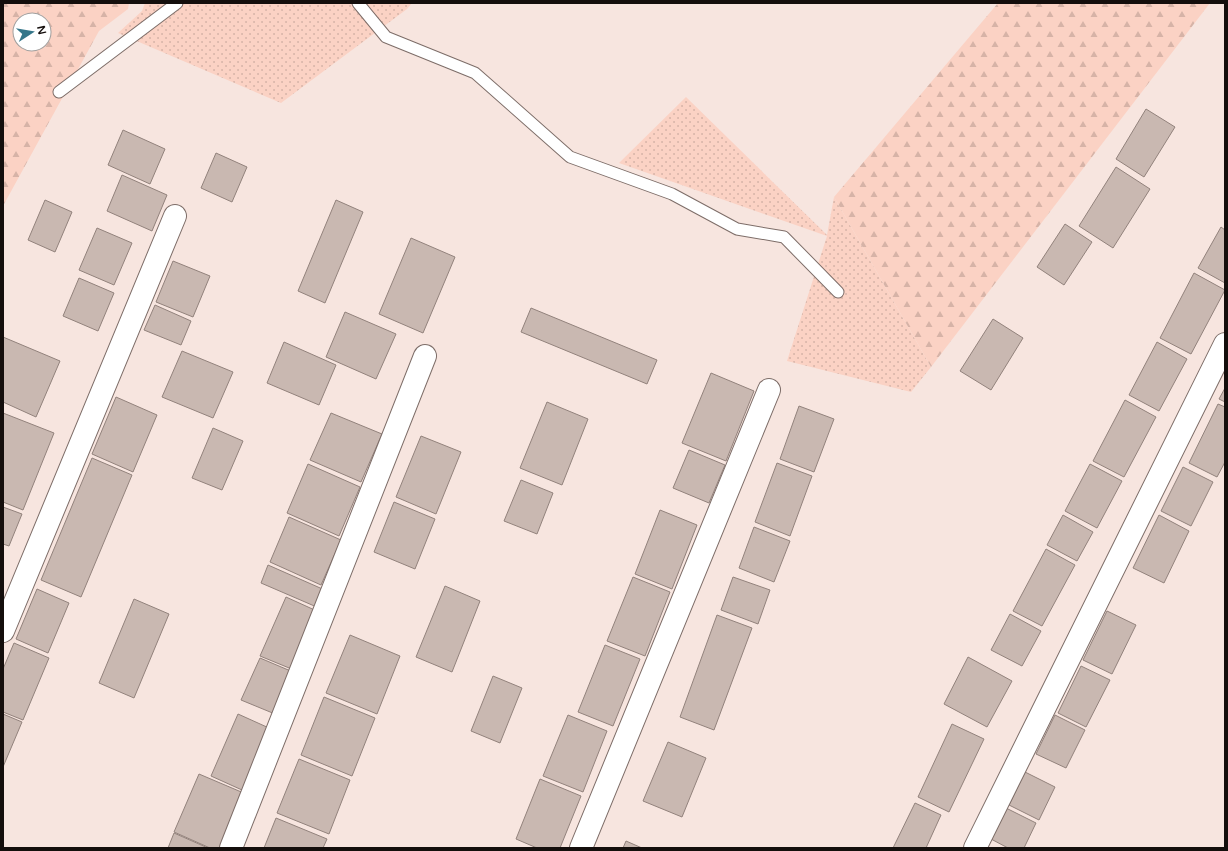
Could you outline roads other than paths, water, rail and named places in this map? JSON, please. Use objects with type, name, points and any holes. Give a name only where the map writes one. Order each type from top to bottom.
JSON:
[{"type":"street","points":[[3,631],[175,216]]},
{"type":"street","points":[[975,848],[1225,344]]},
{"type":"street","points":[[232,848],[425,356]]},
{"type":"street","points":[[581,848],[769,390]]},
{"type":"lane","points":[[59,92],[177,3]]},
{"type":"lane","points":[[358,3],[386,37],[475,73],[570,157],[672,194],[738,229],[784,237],[838,292]]}]
